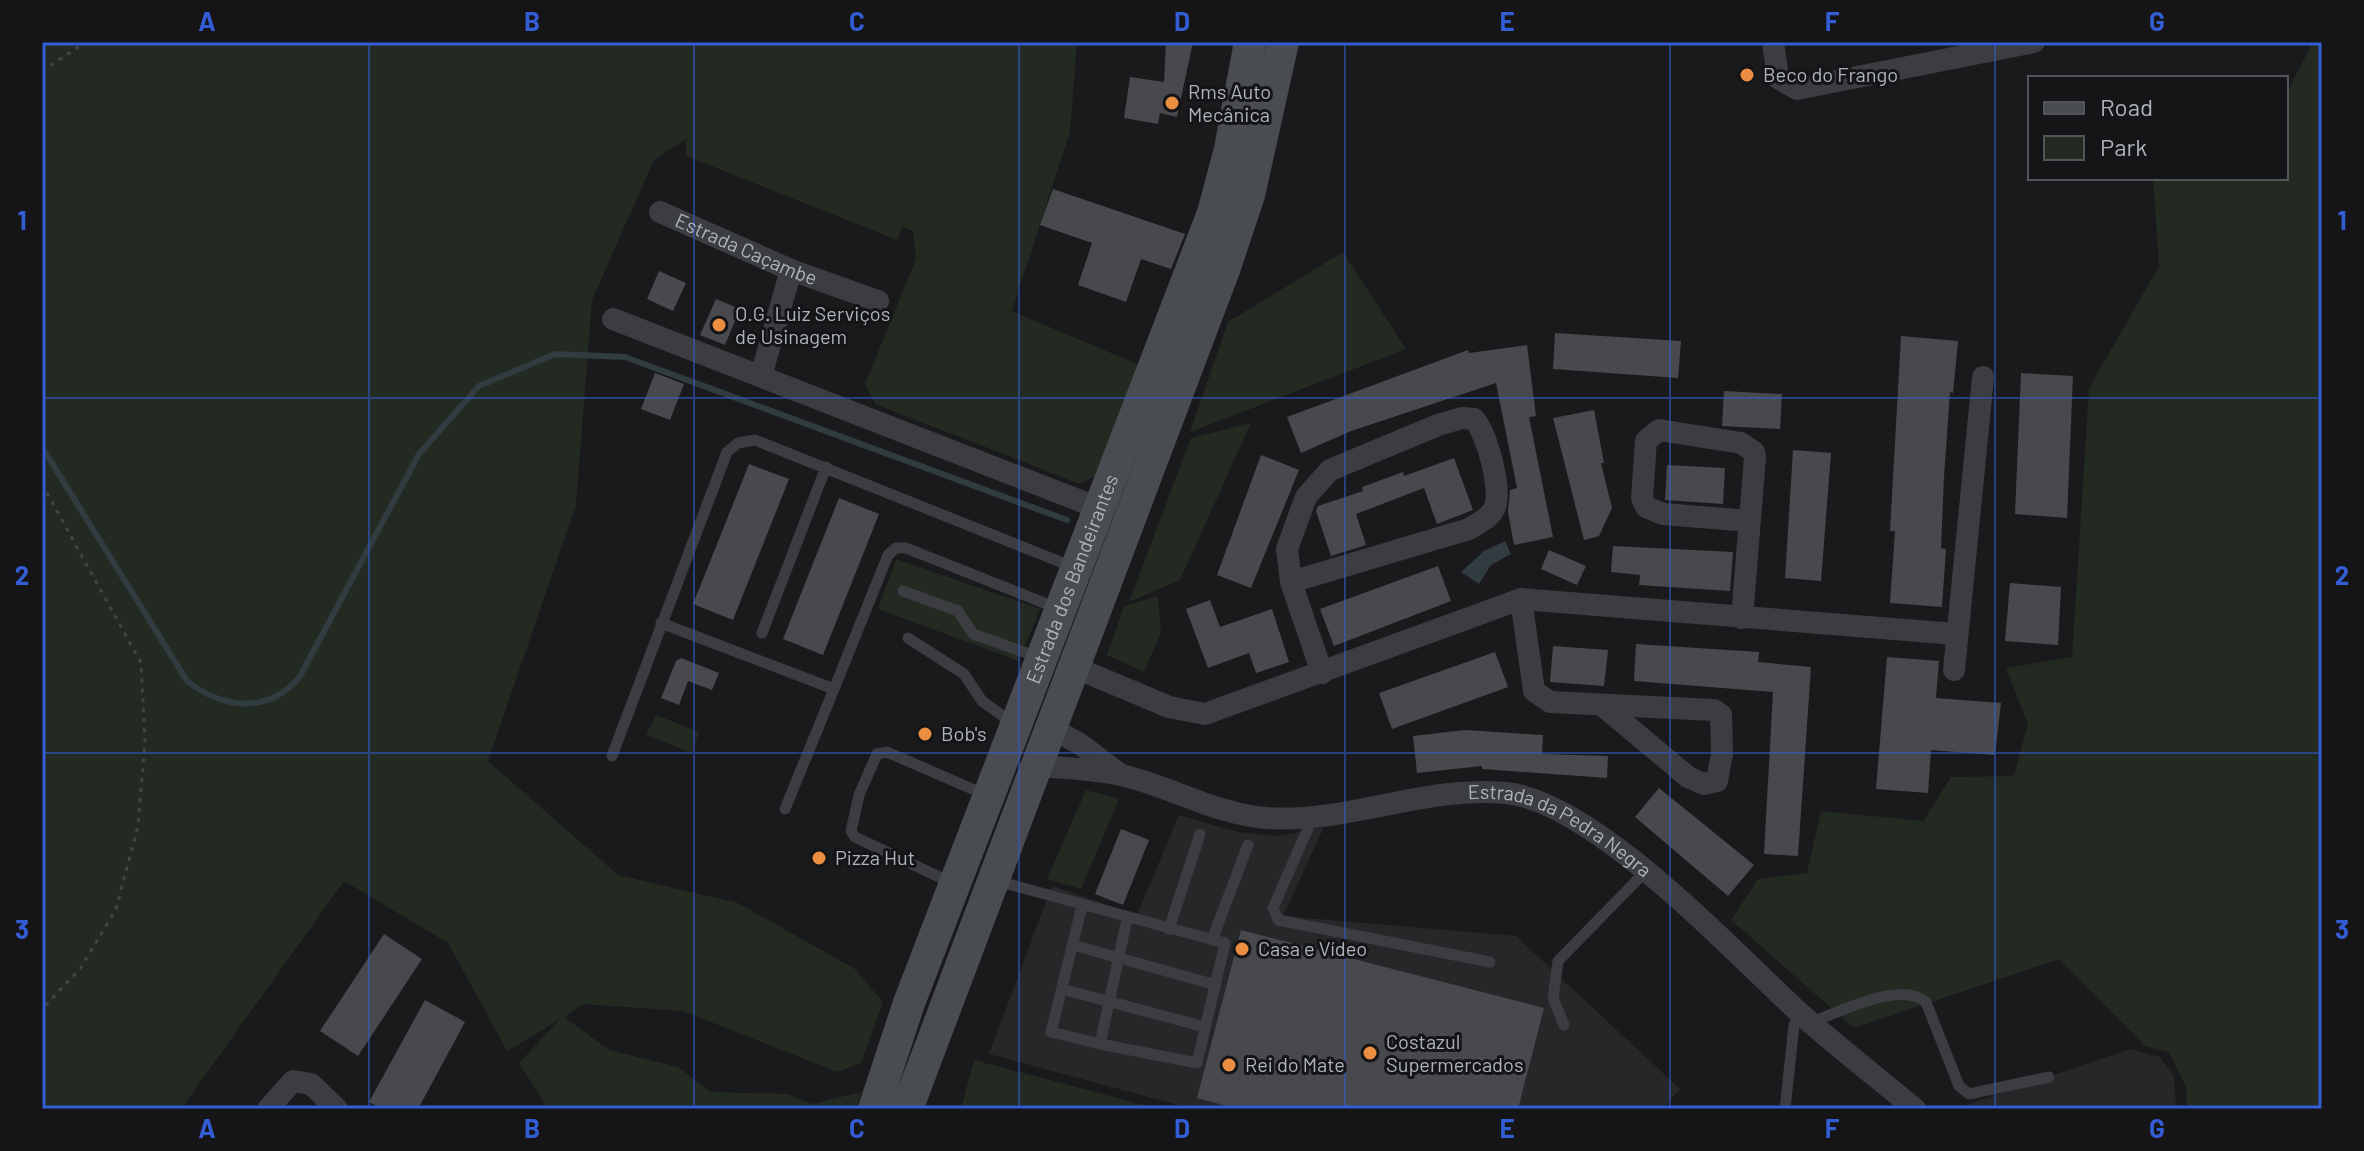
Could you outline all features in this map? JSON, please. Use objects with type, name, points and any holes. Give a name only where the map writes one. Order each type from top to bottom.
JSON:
[{"type":"main road","name":"Estrada dos Bandeirantes","points":[[874,1109],[909,1003],[991,797],[1213,213],[1230,149],[1250,42]]},
{"type":"main road","name":"Estrada dos Bandeirantes","points":[[907,1109],[1244,210],[1283,42]]},
{"type":"street","points":[[1774,52],[1778,78],[1797,89],[2034,42]]},
{"type":"street","name":"Estrada Caçambe","points":[[660,212],[791,270],[878,301]]},
{"type":"street","points":[[761,376],[791,270]]},
{"type":"street","points":[[613,319],[1101,509]]},
{"type":"street","points":[[1954,670],[1983,377]]},
{"type":"street","points":[[1291,582],[1469,529],[1488,517],[1495,507],[1496,487],[1487,439],[1474,419],[1462,418],[1330,470],[1306,497],[1287,549],[1291,582],[1322,673]]},
{"type":"street","points":[[1742,618],[1750,521],[1755,457],[1749,446],[1659,430],[1646,441],[1642,498],[1646,507],[1663,514],[1750,521]]},
{"type":"street","points":[[1074,667],[1169,707],[1205,714],[1521,599],[1956,634]]},
{"type":"street","points":[[1521,599],[1534,691],[1550,702],[1705,708],[1719,713],[1722,754],[1717,781],[1704,784],[1688,777],[1602,705]]},
{"type":"street","name":"Estrada da Pedra Negra","points":[[1051,728],[1080,744],[1122,775]]},
{"type":"street","name":"Estrada da Pedra Negra","points":[[1037,766],[1122,775],[1214,808],[1264,818],[1312,819],[1475,790],[1511,793],[1573,817],[1645,872],[1806,1019],[1915,1109]]},
{"type":"street","points":[[268,1109],[293,1081],[311,1084],[337,1109]]},
{"type":"lane","points":[[612,756],[727,452],[738,443],[755,440],[1078,569]]},
{"type":"lane","points":[[762,633],[826,467]]},
{"type":"lane","points":[[785,809],[888,555],[896,548],[906,548],[1062,609]]},
{"type":"lane","points":[[903,591],[958,611],[973,634],[1043,659]]},
{"type":"lane","points":[[661,623],[834,689]]},
{"type":"lane","points":[[908,638],[964,674],[982,701],[1017,727]]},
{"type":"lane","points":[[956,885],[855,837],[851,831],[859,795],[877,754],[887,752],[991,797]]},
{"type":"lane","points":[[1312,819],[1273,908],[1278,920],[1490,962]]},
{"type":"lane","points":[[1169,929],[1200,834]]},
{"type":"lane","points":[[1212,940],[1248,845]]},
{"type":"lane","points":[[1564,1025],[1553,998],[1558,961],[1645,872]]},
{"type":"lane","points":[[992,880],[1082,906],[1127,919],[1225,943],[1197,1063],[1051,1032],[1082,906]]},
{"type":"lane","points":[[1100,1044],[1127,919]]},
{"type":"lane","points":[[1073,945],[1216,985]]},
{"type":"lane","points":[[1062,989],[1205,1027]]},
{"type":"lane","points":[[1785,1109],[1794,1025],[1898,992],[1918,995],[1926,1002],[1959,1086],[1969,1094],[2049,1077]]},
{"type":"path","points":[[42,71],[86,42]]},
{"type":"path","points":[[42,484],[141,663],[145,742],[138,826],[116,909],[80,969],[42,1009]]},
{"type":"shaded area","points":[[1505,541],[1511,554],[1491,565],[1479,584],[1461,572],[1484,551]]},
{"type":"shaded area","points":[[1179,815],[1237,832],[1279,836],[1324,827],[1283,916],[1516,936],[1680,1089],[1663,1109],[1193,1109],[989,1054],[1052,886],[1137,915]]},
{"type":"shaded area","points":[[2130,1049],[2160,1057],[2174,1076],[2176,1109],[1955,1109]]},
{"type":"green space","points":[[42,42],[1077,42],[1070,132],[1012,311],[1144,367],[1098,474],[1080,484],[875,404],[865,384],[916,259],[913,231],[902,227],[897,240],[686,156],[686,139],[654,160],[592,300],[576,505],[488,761],[618,875],[738,903],[855,969],[883,1002],[861,1063],[837,1072],[683,1011],[583,1004],[564,1017],[609,1050],[678,1067],[711,1092],[788,1094],[812,1104],[861,1092],[857,1109],[548,1109],[519,1063],[560,1019],[507,1051],[448,943],[344,881],[181,1109],[42,1109]]},
{"type":"green space","points":[[2313,42],[2322,42],[2322,1109],[2187,1109],[2186,1087],[2169,1052],[2145,1046],[2059,959],[1854,1028],[1731,920],[1758,879],[1807,873],[1821,811],[1923,821],[1951,777],[2014,776],[2028,724],[2006,668],[2072,657],[2089,388],[2159,266],[2153,180],[2288,180],[2288,90]]},
{"type":"green space","points":[[1343,252],[1406,349],[1190,432],[1228,322]]},
{"type":"green space","points":[[1251,423],[1180,580],[1129,602],[1191,438]]},
{"type":"green space","points":[[896,559],[1040,609],[1019,661],[878,609]]},
{"type":"green space","points":[[1158,596],[1161,632],[1144,672],[1107,655],[1124,606]]},
{"type":"green space","points":[[656,715],[699,732],[692,753],[646,735]]},
{"type":"green space","points":[[1086,790],[1119,799],[1081,889],[1047,879]]},
{"type":"green space","points":[[974,1060],[1159,1109],[961,1109]]},
{"type":"building","points":[[1166,42],[1193,42],[1177,117],[1160,113],[1158,124],[1124,118],[1130,77],[1164,82]]},
{"type":"building","points":[[1053,189],[1185,234],[1171,269],[1141,259],[1126,302],[1078,285],[1092,243],[1040,225]]},
{"type":"building","points":[[659,271],[686,283],[673,311],[647,299]]},
{"type":"building","points":[[716,299],[740,309],[725,345],[700,335]]},
{"type":"building","points":[[1555,333],[1681,341],[1678,378],[1553,369]]},
{"type":"building","points":[[1901,336],[1958,341],[1953,393],[1950,392],[1944,477],[1941,548],[1946,549],[1942,607],[1890,603],[1895,531],[1890,531]]},
{"type":"building","points":[[1527,345],[1536,416],[1529,417],[1553,537],[1514,545],[1508,512],[1510,490],[1517,488],[1496,383],[1351,431],[1301,453],[1287,417],[1468,350],[1469,353]]},
{"type":"building","points":[[655,373],[684,384],[670,420],[641,409]]},
{"type":"building","points":[[2021,373],[2073,376],[2067,518],[2015,514]]},
{"type":"building","points":[[1724,391],[1782,394],[1780,429],[1722,426]]},
{"type":"building","points":[[1594,410],[1604,463],[1601,463],[1612,508],[1599,536],[1584,540],[1553,418]]},
{"type":"building","points":[[1793,450],[1831,453],[1821,581],[1785,578]]},
{"type":"building","points":[[1261,455],[1299,470],[1251,588],[1217,575]]},
{"type":"building","points":[[1454,458],[1473,510],[1437,524],[1424,488],[1356,514],[1366,545],[1331,556],[1316,511],[1318,506],[1363,491],[1362,487],[1403,472],[1404,476]]},
{"type":"building","points":[[749,464],[789,479],[733,620],[693,604]]},
{"type":"building","points":[[1667,465],[1725,468],[1723,504],[1665,500]]},
{"type":"building","points":[[839,498],[879,514],[823,655],[783,639]]},
{"type":"building","points":[[1613,546],[1733,552],[1730,591],[1639,585],[1640,575],[1611,572]]},
{"type":"building","points":[[1549,550],[1586,566],[1577,585],[1541,569]]},
{"type":"building","points":[[1438,566],[1451,601],[1334,646],[1320,609]]},
{"type":"building","points":[[2010,583],[2061,587],[2058,645],[2005,641]]},
{"type":"building","points":[[1210,600],[1220,627],[1272,609],[1289,662],[1256,673],[1249,653],[1208,668],[1186,609]]},
{"type":"building","points":[[1636,644],[1759,652],[1758,662],[1811,667],[1798,856],[1764,854],[1773,692],[1634,681]]},
{"type":"building","points":[[1553,646],[1608,650],[1604,686],[1550,682]]},
{"type":"building","points":[[1495,652],[1508,687],[1392,729],[1379,693]]},
{"type":"building","points":[[1887,657],[1939,661],[1936,698],[2001,703],[1995,755],[1931,750],[1928,793],[1876,789]]},
{"type":"building","points":[[681,658],[719,673],[712,690],[688,681],[679,705],[661,698],[676,661]]},
{"type":"building","points":[[1465,730],[1543,735],[1542,754],[1608,756],[1607,778],[1482,769],[1482,766],[1417,773],[1413,736]]},
{"type":"building","points":[[1659,788],[1754,865],[1728,896],[1635,817]]},
{"type":"building","points":[[1121,829],[1149,840],[1123,905],[1095,894]]},
{"type":"building","name":"Costazul Supermercados","points":[[1241,930],[1544,1008],[1518,1109],[1238,1109],[1197,1098]]},
{"type":"building","points":[[384,934],[422,959],[358,1056],[320,1031]]},
{"type":"building","points":[[425,1000],[465,1022],[418,1109],[382,1109],[369,1102]]},
{"type":"waterway","points":[[42,447],[187,681],[215,697],[244,704],[273,698],[299,678],[419,454],[479,386],[555,354],[625,357],[1067,520]]},
{"type":"place","name":"Beco do Frango","points":[[1747,75]]},
{"type":"place","name":"Rms Auto Mecânica","points":[[1172,103]]},
{"type":"place","name":"O.G. Luiz Serviços de Usinagem","points":[[719,325]]},
{"type":"place","name":"Bob's","points":[[925,734]]},
{"type":"place","name":"Pizza Hut","points":[[819,858]]},
{"type":"place","name":"Casa e Vídeo","points":[[1242,949]]},
{"type":"place","name":"Costazul Supermercados","points":[[1370,1053]]},
{"type":"place","name":"Rei do Mate","points":[[1229,1065]]}]
